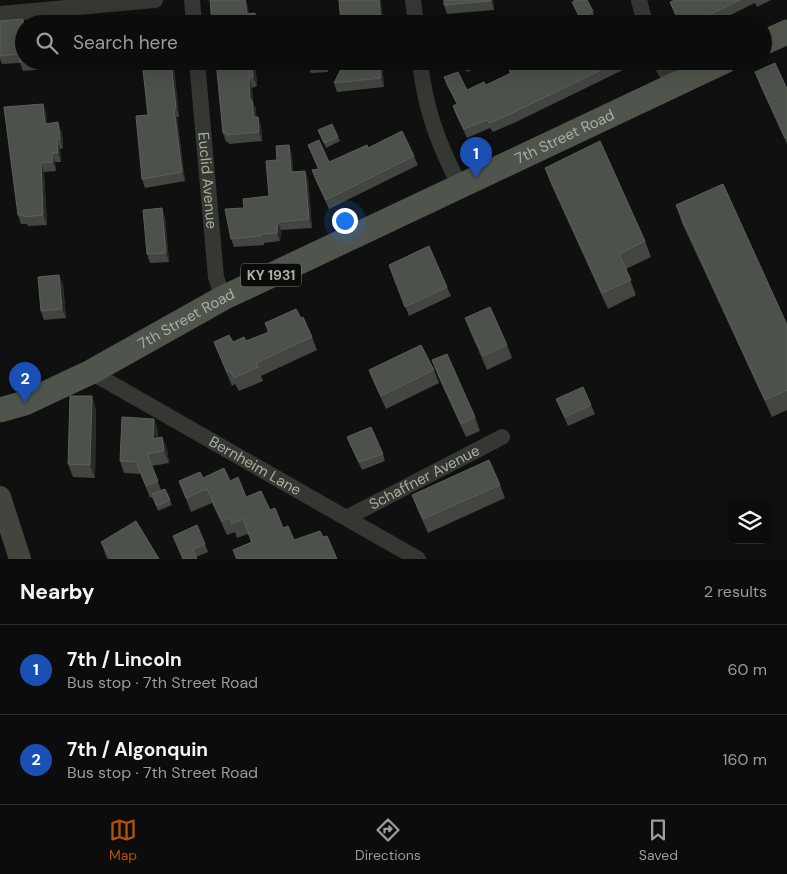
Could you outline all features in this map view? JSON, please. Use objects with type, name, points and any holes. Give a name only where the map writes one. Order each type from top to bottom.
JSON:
[{"type":"main road","points":[[772,39],[787,32]]},
{"type":"main road","name":"7th Street Road","points":[[0,410],[25,403],[91,372],[223,298],[706,70]]},
{"type":"main road","points":[[0,496],[20,559]]},
{"type":"street","points":[[0,14],[155,0]]},
{"type":"street","points":[[192,0],[193,15]]},
{"type":"street","points":[[413,0],[415,15]]},
{"type":"street","points":[[639,0],[643,15]]},
{"type":"street","name":"Euclid Avenue","points":[[198,70],[216,277],[223,298]]},
{"type":"street","points":[[421,70],[429,116],[446,160],[460,186]]},
{"type":"street","points":[[665,70],[673,85]]},
{"type":"street","name":"Bernheim Lane","points":[[91,372],[348,517],[418,559]]},
{"type":"street","name":"Schaffner Avenue","points":[[348,517],[502,438]]},
{"type":"building","points":[[210,0],[245,0],[247,14],[255,13],[255,15],[211,15]]},
{"type":"building","points":[[339,0],[379,0],[380,15],[340,15]]},
{"type":"building","points":[[444,0],[491,0],[491,1],[444,5]]},
{"type":"building","points":[[587,0],[593,11],[586,15],[578,15],[572,2]]},
{"type":"building","points":[[675,0],[740,0],[709,15],[676,15],[670,2]]},
{"type":"building","points":[[15,20],[15,54],[0,56],[0,21]]},
{"type":"building","points":[[775,63],[787,89],[787,137],[785,138],[755,72],[772,70],[772,64]]},
{"type":"building","points":[[143,70],[172,70],[176,108],[174,108],[182,172],[142,179],[136,116],[148,115]]},
{"type":"building","points":[[217,70],[253,70],[253,77],[249,79],[250,100],[252,100],[254,117],[258,117],[259,132],[226,135],[226,132],[223,133]]},
{"type":"building","points":[[340,70],[381,70],[381,78],[334,83]]},
{"type":"building","points":[[510,70],[601,70],[490,123],[487,120],[464,129],[453,106],[457,104],[444,77],[458,72],[467,90],[484,82],[486,85],[511,73]]},
{"type":"building","points":[[43,104],[45,124],[58,122],[60,139],[57,140],[58,153],[52,153],[53,162],[41,163],[43,215],[24,217],[24,215],[18,215],[4,107]]},
{"type":"building","points":[[332,124],[338,137],[324,143],[318,130]]},
{"type":"building","points":[[402,131],[414,156],[326,200],[312,170],[319,169],[308,145],[319,140],[329,162],[367,145],[368,148]]},
{"type":"building","points":[[600,141],[645,241],[619,254],[631,280],[602,293],[545,168]]},
{"type":"building","points":[[289,145],[291,172],[305,171],[309,219],[278,222],[277,233],[231,239],[225,209],[244,208],[243,199],[269,196],[266,161],[277,160],[276,146]]},
{"type":"building","points":[[723,184],[787,325],[787,390],[765,400],[676,205]]},
{"type":"building","points":[[162,208],[166,253],[147,254],[143,210]]},
{"type":"building","points":[[429,246],[447,287],[405,307],[389,265]]},
{"type":"building","points":[[59,275],[62,309],[41,311],[38,277]]},
{"type":"building","points":[[490,307],[507,345],[483,356],[465,318]]},
{"type":"building","points":[[296,309],[301,318],[303,317],[312,337],[256,363],[258,367],[234,378],[230,371],[227,372],[214,342],[229,335],[233,342],[244,337],[246,341],[269,332],[265,323]]},
{"type":"building","points":[[421,345],[434,370],[381,396],[369,370]]},
{"type":"building","points":[[447,354],[475,417],[461,424],[432,360]]},
{"type":"building","points":[[583,387],[591,405],[565,417],[556,399]]},
{"type":"building","points":[[70,396],[92,396],[90,465],[68,464]]},
{"type":"building","points":[[122,417],[154,419],[153,439],[162,437],[164,451],[147,454],[158,481],[146,486],[136,462],[120,461]]},
{"type":"building","points":[[371,427],[383,454],[359,462],[347,437]]},
{"type":"building","points":[[489,460],[500,485],[423,519],[412,495]]},
{"type":"building","points":[[224,468],[230,481],[238,477],[246,497],[261,491],[270,510],[275,508],[283,528],[288,526],[294,540],[320,531],[323,537],[327,536],[337,559],[237,559],[233,550],[252,542],[243,519],[232,524],[230,518],[222,521],[207,489],[186,498],[179,481],[200,472],[203,478]]},
{"type":"building","points":[[165,489],[170,500],[157,506],[152,494]]},
{"type":"building","points":[[136,521],[159,559],[111,559],[101,542]]},
{"type":"building","points":[[197,525],[205,544],[193,549],[197,559],[183,559],[173,536]]},
{"type":"place","name":"7th / Lincoln","points":[[476,178]]},
{"type":"place","name":"7th / Algonquin","points":[[25,403]]}]
